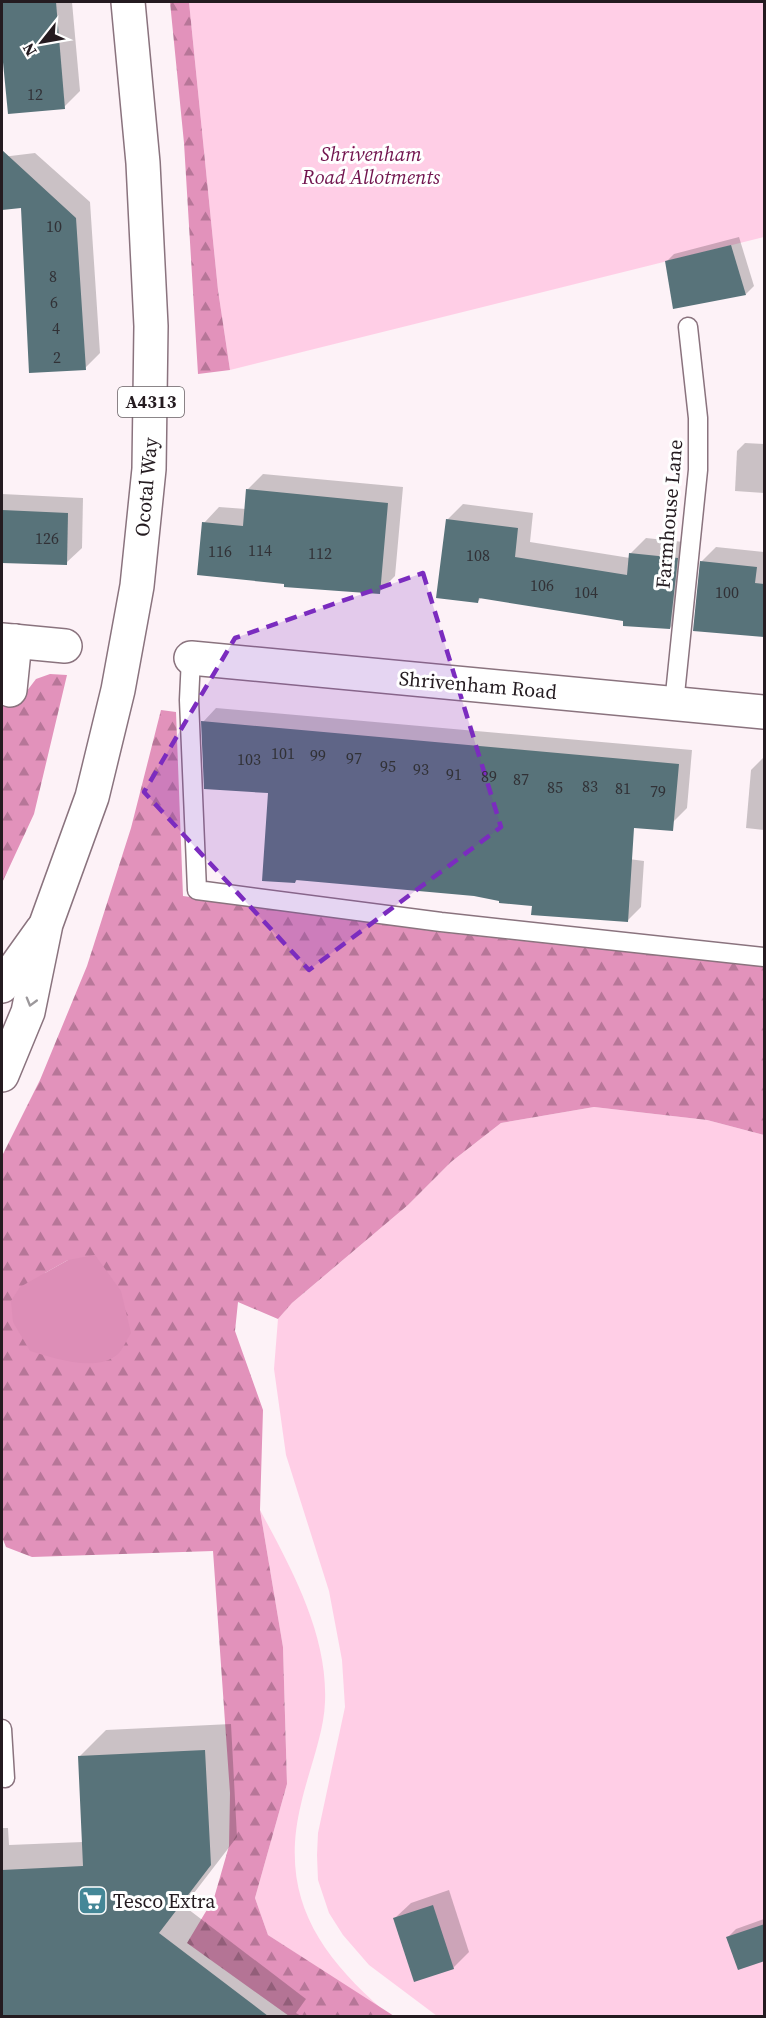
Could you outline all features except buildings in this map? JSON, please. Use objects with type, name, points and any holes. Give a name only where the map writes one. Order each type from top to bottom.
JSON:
[{"type":"main road","name":"Ocotal Way","points":[[2,1076],[33,997],[46,924],[88,808],[107,738],[134,604],[149,469],[151,326],[148,244],[128,2]]},
{"type":"main road","points":[[10,690],[8,641],[65,646]]},
{"type":"main road","name":"Shrivenham Road","points":[[191,658],[765,712]]},
{"type":"main road","name":"Ocotal Way","points":[[2,986],[46,924]]},
{"type":"lane","name":"Farmhouse Lane","points":[[674,704],[699,470],[698,418],[688,327]]},
{"type":"lane","points":[[191,658],[189,700],[197,890],[441,922],[765,957]]},
{"type":"lane","points":[[2,1729],[5,1778]]},
{"type":"highlighted area","points":[[423,573],[501,827],[309,970],[144,792],[235,638]]},
{"type":"green space","points":[[170,2],[189,2],[218,290],[230,370],[198,374],[184,143]]},
{"type":"green space","name":"Shrivenham Road Allotments","points":[[189,2],[764,2],[764,237],[230,370],[218,290]]},
{"type":"green space","points":[[50,674],[67,675],[34,814],[2,883],[2,699],[20,700],[36,679]]},
{"type":"green space","points":[[161,710],[176,712],[183,896],[439,932],[764,966],[764,1135],[707,1120],[594,1107],[501,1123],[451,1162],[408,1205],[292,1303],[278,1319],[238,1302],[235,1331],[263,1410],[260,1510],[283,1647],[287,1784],[255,1898],[268,1935],[394,2016],[289,2016],[187,1943],[214,1898],[229,1846],[230,1793],[213,1551],[32,1557],[6,1547],[2,1537],[2,1156],[40,1080],[87,966],[131,828]],"holes":[[[68,1260],[30,1351],[45,1273]]]},
{"type":"green space","points":[[594,1107],[707,1120],[764,1135],[764,2016],[437,2016],[369,1965],[343,1935],[329,1913],[318,1880],[318,1833],[345,1707],[342,1660],[329,1591],[286,1455],[274,1369],[278,1319],[292,1303],[408,1205],[451,1162],[501,1123]]},
{"type":"green space","points":[[260,1510],[305,1602],[314,1627],[324,1677],[325,1702],[322,1727],[301,1804],[295,1837],[295,1866],[300,1894],[309,1919],[322,1943],[339,1966],[383,2010],[268,1935],[255,1898],[287,1784],[283,1647]]},
{"type":"shaded area","points":[[95,1255],[121,1291],[131,1333],[122,1349],[109,1360],[99,1363],[62,1360],[30,1351],[13,1322],[11,1301],[20,1287],[68,1260]]},
{"type":"place","name":"Tesco Extra","points":[[92,1901]]}]
